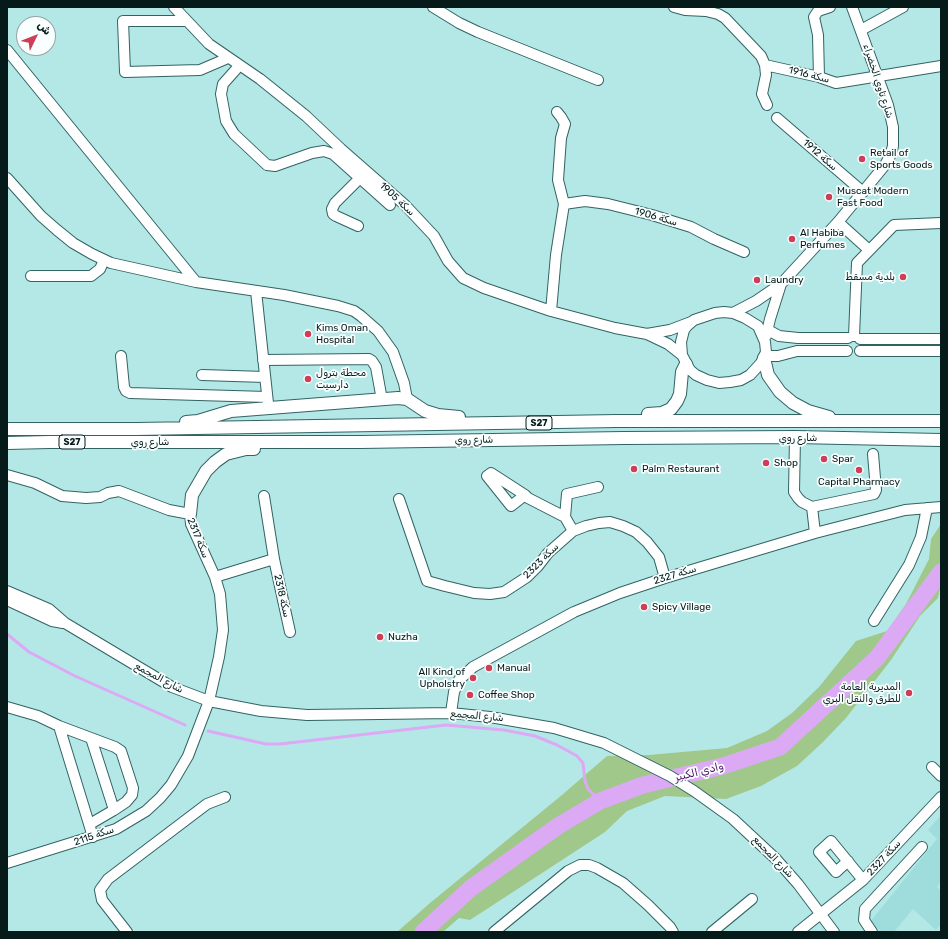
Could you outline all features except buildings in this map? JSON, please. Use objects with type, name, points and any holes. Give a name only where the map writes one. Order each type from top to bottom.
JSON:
[{"type":"main road","points":[[764,357],[768,375],[780,392],[793,403],[808,411],[828,417],[858,421]]},
{"type":"main road","points":[[617,421],[636,415],[662,413],[671,409],[680,394],[684,359]]},
{"type":"main road","points":[[136,429],[198,421],[231,411],[268,403],[408,399],[425,411],[438,415],[485,418],[514,423]]},
{"type":"main road","name":"شارع روي","points":[[7,429],[136,429],[617,421],[941,421]]},
{"type":"main road","name":"شارع روي","points":[[7,443],[360,442],[795,437],[941,440]]},
{"type":"main road","points":[[190,514],[192,495],[200,480],[206,471],[226,454],[246,449],[303,448],[360,442]]},
{"type":"street","name":"سكة 1905","points":[[174,7],[209,44],[260,79],[306,116],[363,174],[405,205],[434,236],[456,271],[463,278],[484,288],[551,310],[615,328],[647,334],[668,344],[684,359]]},
{"type":"street","points":[[433,7],[459,23],[478,32],[598,80]]},
{"type":"street","points":[[674,7],[685,10],[706,11],[718,14],[725,18],[761,56],[765,65],[766,75],[762,94],[767,105]]},
{"type":"street","points":[[819,77],[818,35],[814,17],[818,11],[830,7]]},
{"type":"street","name":"شارع تاوي الخضراء","points":[[733,313],[756,301],[781,284],[838,222],[885,165],[890,156],[893,146],[893,127],[888,106],[852,7]]},
{"type":"street","points":[[861,30],[903,7]]},
{"type":"street","points":[[186,21],[123,21],[125,72],[200,70],[228,58]]},
{"type":"street","points":[[7,50],[196,282]]},
{"type":"street","name":"سكة 1916","points":[[765,65],[836,82],[941,66]]},
{"type":"street","points":[[240,66],[224,84],[221,94],[226,121],[234,134],[267,165],[275,166],[312,153],[324,151],[333,154],[363,174],[390,204]]},
{"type":"street","points":[[551,310],[556,255],[564,204],[558,180],[561,138],[565,124],[557,112]]},
{"type":"street","name":"سكة 1912","points":[[777,118],[863,192]]},
{"type":"street","points":[[358,226],[336,216],[333,214],[332,209],[335,203],[363,174]]},
{"type":"street","points":[[7,178],[41,216],[57,230],[73,243],[104,260],[196,282],[284,295],[338,306],[354,311],[378,331],[393,352],[408,399]]},
{"type":"street","name":"سكة 1906","points":[[564,204],[585,201],[608,204],[652,214],[691,228],[744,252]]},
{"type":"street","points":[[838,222],[869,250]]},
{"type":"street","points":[[860,351],[862,347],[854,338],[857,263],[894,224],[941,223]]},
{"type":"street","points":[[31,276],[91,276],[100,269],[104,260]]},
{"type":"street","name":"شارع تاوي الخضراء","points":[[765,342],[781,284]]},
{"type":"street","points":[[121,356],[124,387],[126,391],[130,393],[268,403],[256,291]]},
{"type":"street","points":[[715,313],[733,313],[758,326],[765,342],[764,357],[761,363],[750,375],[730,382],[719,383],[696,375],[684,359],[682,337],[687,326],[694,320],[715,313]]},
{"type":"street","name":"سكة 1905","points":[[647,334],[670,330],[694,320]]},
{"type":"street","points":[[768,330],[779,336],[798,338],[941,339]]},
{"type":"street","points":[[847,351],[845,343],[854,338]]},
{"type":"street","points":[[764,357],[778,356],[797,351],[847,351],[852,354],[860,351],[941,351]]},
{"type":"street","points":[[263,360],[369,359],[376,366],[382,400]]},
{"type":"street","points":[[202,375],[265,377]]},
{"type":"street","points":[[795,437],[794,492],[802,502],[812,507],[874,494],[876,490],[873,454]]},
{"type":"street","name":"سكة 2317","points":[[7,475],[35,484],[62,496],[86,498],[100,497],[119,490],[169,510],[190,514],[191,524],[215,577],[220,594],[222,630],[219,657],[209,701]]},
{"type":"street","points":[[565,517],[568,494],[598,488]]},
{"type":"street","points":[[525,495],[565,517],[573,531]]},
{"type":"street","name":"سكة 2318","points":[[264,496],[274,559],[290,632]]},
{"type":"street","name":"سكة 2323","points":[[399,500],[427,581],[474,593],[490,594],[504,592],[514,587],[538,566],[548,553],[573,531],[586,526],[610,522],[636,532],[647,542],[658,558],[665,578]]},
{"type":"street","points":[[812,507],[815,533]]},
{"type":"street","name":"سكة 2327","points":[[451,713],[454,692],[459,680],[473,666],[574,612],[620,592],[815,533],[905,510],[941,507]]},
{"type":"street","points":[[874,621],[909,565],[921,537],[927,508]]},
{"type":"street","points":[[215,577],[274,559]]},
{"type":"street","name":"شارع المجمع","points":[[7,591],[49,609],[65,623],[172,687],[209,701],[260,711],[307,715],[451,713],[490,716],[554,728],[604,743],[670,776],[720,809],[751,835],[776,859],[798,884],[834,932]]},
{"type":"street","name":"شارع المجمع","points":[[7,600],[52,620],[65,623]]},
{"type":"street","name":"سكة 2115","points":[[7,863],[116,829],[146,811],[167,789],[188,756],[209,701]]},
{"type":"street","points":[[7,707],[38,716],[59,726],[115,747],[120,751],[133,788],[132,795],[126,802],[90,824]]},
{"type":"street","points":[[59,726],[93,837]]},
{"type":"street","points":[[91,738],[114,810]]},
{"type":"street","points":[[932,767],[941,776]]},
{"type":"street","points":[[127,932],[102,900],[100,890],[108,879],[207,804],[225,797]]},
{"type":"street","name":"سكة 2327","points":[[798,932],[863,880],[941,797]]},
{"type":"street","points":[[872,932],[864,920],[865,909],[922,847]]},
{"type":"street","points":[[848,861],[863,880]]},
{"type":"street","points":[[494,932],[568,871],[580,865],[589,865],[598,868],[623,883],[648,905],[673,932]]},
{"type":"street","points":[[712,932],[752,899]]},
{"type":"shaded area","points":[[941,815],[941,881],[937,887],[941,891],[941,924],[936,930],[913,909],[894,932],[881,932],[870,922],[937,839],[928,830]]},
{"type":"green space","points":[[941,524],[941,584],[938,598],[920,616],[891,660],[846,718],[797,766],[761,786],[726,799],[665,796],[627,811],[605,832],[470,920],[459,918],[443,932],[397,932],[607,756],[649,755],[727,748],[767,731],[792,713],[819,687],[856,641],[887,631],[906,604],[929,559],[931,539]]},
{"type":"waterway","name":"وادي الكبير","points":[[423,932],[471,888],[558,826],[600,801],[643,785],[723,766],[780,747],[877,658],[941,572]]},
{"type":"waterway","points":[[7,634],[29,652],[75,676],[185,725]]},
{"type":"waterway","points":[[208,731],[266,744],[280,744],[446,725],[504,730],[535,736],[557,745],[577,756],[583,763],[585,781],[588,789],[600,801]]},
{"type":"place","name":"Retail of Sports Goods","points":[[862,159]]},
{"type":"place","name":"Muscat Modern Fast Food","points":[[829,197]]},
{"type":"place","name":"Al Habiba Perfumes","points":[[792,239]]},
{"type":"place","name":"بلدية مسقط","points":[[903,277]]},
{"type":"place","name":"Laundry","points":[[757,280]]},
{"type":"place","name":"Kims Oman Hospital","points":[[308,334]]},
{"type":"place","name":"محطة بترول دارسيت","points":[[308,379]]},
{"type":"place","name":"Spar","points":[[824,459]]},
{"type":"place","name":"Shop","points":[[766,463]]},
{"type":"place","name":"Palm Restaurant","points":[[634,469]]},
{"type":"place","name":"Capital Pharmacy","points":[[859,470]]},
{"type":"place","name":"Spicy Village","points":[[644,607]]},
{"type":"place","name":"Nuzha","points":[[380,637]]},
{"type":"place","name":"Manual","points":[[489,668]]},
{"type":"place","name":"All Kind of Upholstry","points":[[473,678]]},
{"type":"place","name":"المديرية العامة للطرق والنقل البري","points":[[909,693]]},
{"type":"place","name":"Coffee Shop","points":[[470,695]]}]
